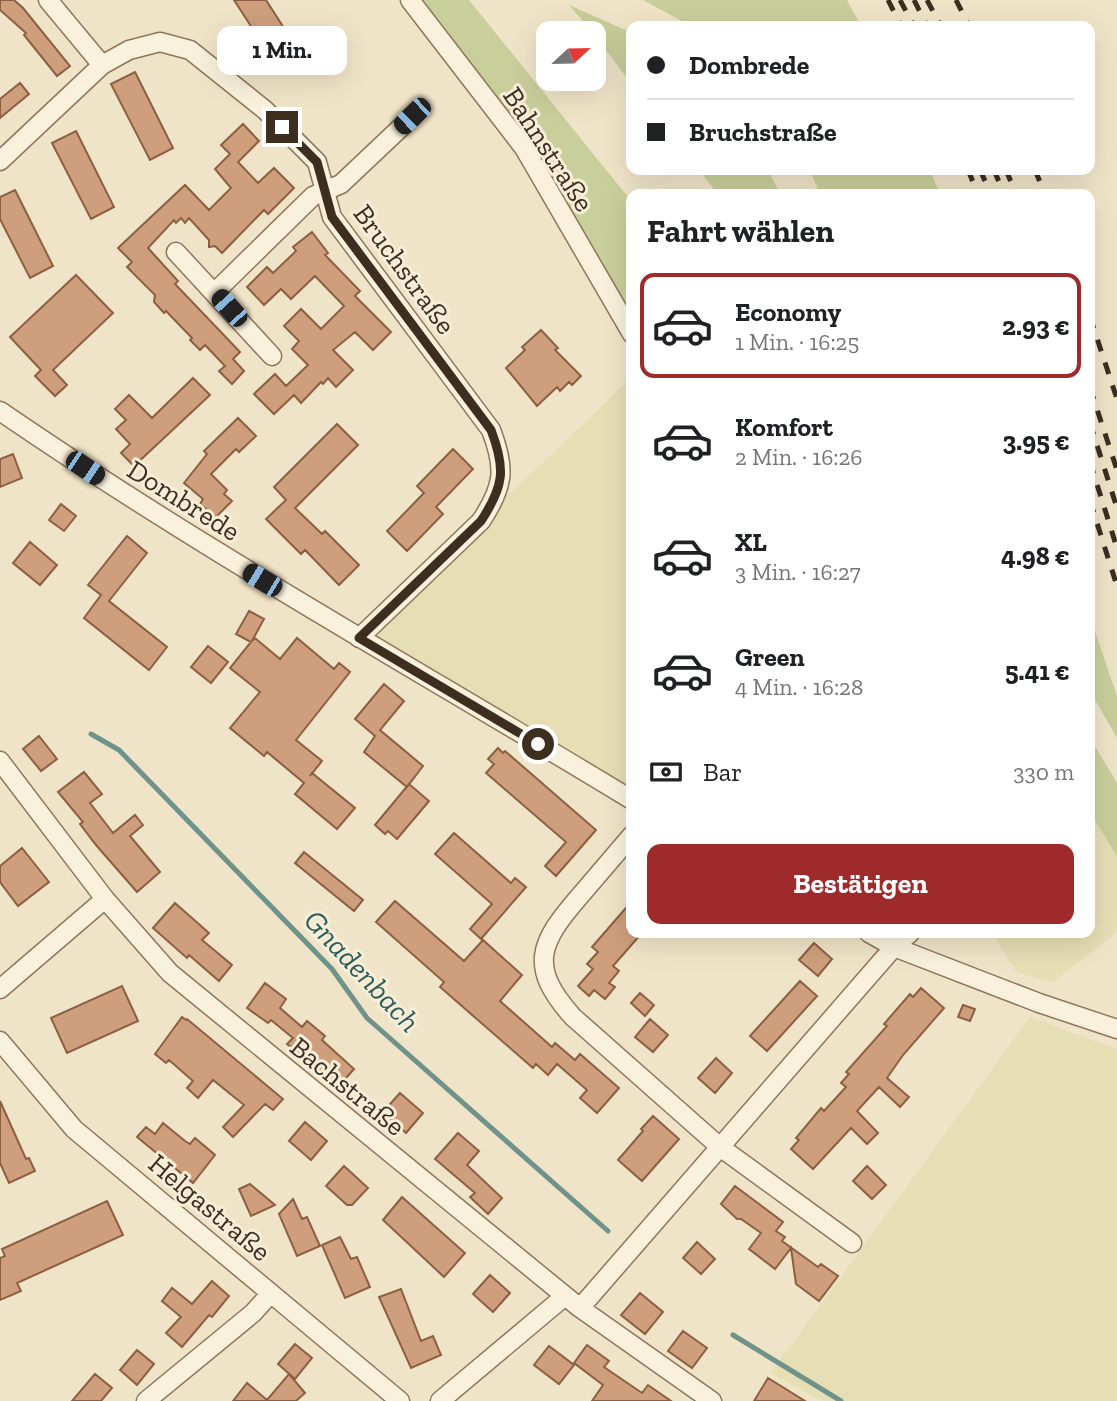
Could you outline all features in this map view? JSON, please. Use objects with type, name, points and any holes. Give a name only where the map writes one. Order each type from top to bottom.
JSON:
[{"type":"street","points":[[48,0],[102,65]]},
{"type":"street","name":"Bahnstraße","points":[[410,0],[524,148],[626,324]]},
{"type":"street","name":"Bruchstraße","points":[[0,161],[102,65],[129,50],[160,42],[190,50],[265,110],[317,162],[332,217],[491,430],[500,454],[502,477],[495,499],[481,521],[359,638]]},
{"type":"street","points":[[215,292],[313,196],[341,184],[412,116]]},
{"type":"street","points":[[176,252],[272,356]]},
{"type":"street","name":"Dombrede","points":[[0,411],[130,498],[626,796]]},
{"type":"street","name":"Bachstraße","points":[[0,761],[105,899],[170,973],[580,1308],[712,1401]]},
{"type":"street","points":[[626,842],[556,923],[545,946],[545,971],[555,997],[573,1017],[720,1147],[852,1243]]},
{"type":"street","points":[[0,989],[105,899]]},
{"type":"street","points":[[878,938],[894,947],[1039,1003],[1117,1029]]},
{"type":"street","points":[[580,1308],[904,938]]},
{"type":"street","name":"Helgastraße","points":[[0,1041],[74,1129],[400,1401]]},
{"type":"street","points":[[146,1401],[253,1313],[271,1293]]},
{"type":"street","points":[[440,1401],[565,1296]]},
{"type":"shaded area","points":[[626,383],[626,796],[359,638]]},
{"type":"shaded area","points":[[1095,820],[1117,857],[1117,932],[1052,983],[1016,972],[995,938],[1095,938]]},
{"type":"shaded area","points":[[1030,1017],[1117,1049],[1117,1401],[822,1401],[771,1373]]},
{"type":"green space","points":[[411,0],[469,0],[536,83],[536,91],[542,91],[626,195],[626,322],[524,148]]},
{"type":"green space","points":[[643,0],[847,0],[858,21],[682,21]]},
{"type":"green space","points":[[569,5],[605,21],[583,21]]},
{"type":"green space","points":[[606,21],[626,30],[626,77],[606,50]]},
{"type":"green space","points":[[703,175],[770,175],[778,189],[714,189]]},
{"type":"green space","points":[[812,175],[932,175],[938,189],[818,189]]},
{"type":"green space","points":[[1095,631],[1117,696],[1117,738],[1095,700]]},
{"type":"green space","points":[[1095,746],[1117,783],[1117,857],[1095,820]]},
{"type":"building","points":[[0,0],[14,0],[23,8],[70,66],[57,76],[24,35],[26,33],[0,10]]},
{"type":"building","points":[[234,0],[266,0],[289,36],[267,51]]},
{"type":"building","points":[[135,72],[173,148],[150,160],[111,84]]},
{"type":"building","points":[[20,83],[29,94],[0,118],[0,99]]},
{"type":"building","points":[[243,124],[259,141],[238,162],[258,183],[274,168],[294,188],[268,214],[264,210],[222,253],[215,246],[209,247],[209,240],[189,218],[185,223],[181,218],[176,223],[174,220],[148,248],[178,281],[175,284],[240,352],[233,359],[244,371],[232,384],[219,371],[225,366],[205,345],[200,350],[190,340],[192,338],[154,302],[155,295],[127,267],[132,262],[118,248],[185,185],[209,210],[231,188],[215,169],[230,154],[221,145]]},
{"type":"building","points":[[76,131],[114,207],[91,219],[52,143]]},
{"type":"building","points":[[15,190],[53,266],[30,278],[0,219],[0,197]]},
{"type":"building","points":[[312,232],[328,253],[325,255],[360,291],[355,296],[391,332],[373,350],[355,332],[333,350],[353,370],[336,387],[328,378],[323,384],[321,382],[301,403],[294,395],[274,414],[254,394],[275,374],[286,386],[308,365],[292,349],[299,341],[284,326],[301,309],[321,329],[344,306],[315,276],[291,299],[281,289],[264,305],[247,287],[267,267],[273,273],[296,251],[293,247]]},
{"type":"building","points":[[76,275],[113,313],[53,370],[67,385],[55,396],[35,376],[41,370],[10,337]]},
{"type":"building","points":[[541,330],[558,348],[555,350],[581,376],[560,391],[557,387],[537,406],[506,368],[525,350],[522,347]]},
{"type":"building","points":[[193,378],[210,395],[134,466],[121,453],[130,444],[116,429],[126,420],[115,409],[129,395],[152,418]]},
{"type":"building","points":[[238,418],[256,436],[239,452],[236,449],[211,474],[227,490],[224,494],[232,501],[216,517],[200,504],[203,499],[184,483],[207,454],[204,451]]},
{"type":"building","points":[[337,424],[358,445],[295,508],[322,534],[325,531],[359,565],[339,585],[305,550],[301,554],[266,519],[286,500],[274,487]]},
{"type":"building","points":[[453,449],[473,469],[436,507],[443,514],[407,551],[387,531],[424,493],[417,486]]},
{"type":"building","points":[[13,454],[22,478],[0,487],[0,459]]},
{"type":"building","points":[[61,504],[76,516],[64,531],[49,520]]},
{"type":"building","points":[[127,536],[147,553],[109,601],[167,647],[149,670],[84,618],[101,595],[88,585]]},
{"type":"building","points":[[30,542],[57,565],[40,585],[13,563]]},
{"type":"building","points":[[249,611],[264,619],[252,641],[255,638],[280,659],[297,638],[334,669],[339,663],[350,672],[296,740],[322,761],[312,773],[355,808],[337,829],[295,794],[304,783],[267,752],[264,756],[230,728],[260,692],[230,668],[251,642],[236,634]]},
{"type":"building","points":[[208,646],[228,662],[211,683],[191,667]]},
{"type":"building","points":[[384,684],[404,701],[380,730],[423,766],[407,787],[364,752],[375,736],[355,719]]},
{"type":"building","points":[[39,736],[57,759],[41,771],[23,749]]},
{"type":"building","points":[[498,748],[503,753],[505,751],[596,830],[556,876],[545,866],[566,842],[486,773],[494,764],[488,759]]},
{"type":"building","points":[[84,772],[102,794],[90,803],[113,833],[135,815],[143,825],[130,836],[160,872],[137,892],[96,845],[80,824],[83,822],[58,792]]},
{"type":"building","points":[[409,784],[429,801],[397,839],[388,831],[385,834],[375,825]]},
{"type":"building","points":[[454,833],[511,883],[515,878],[526,887],[481,939],[470,929],[492,904],[435,854]]},
{"type":"building","points":[[22,848],[49,882],[18,906],[0,882],[0,866]]},
{"type":"building","points":[[304,852],[363,900],[354,911],[295,863]]},
{"type":"building","points":[[395,901],[464,961],[483,940],[522,975],[500,1001],[552,1047],[555,1043],[575,1060],[580,1054],[619,1088],[597,1113],[580,1098],[587,1090],[557,1064],[548,1075],[536,1064],[533,1068],[440,987],[444,982],[376,922]]},
{"type":"building","points":[[175,903],[209,933],[202,940],[232,965],[219,981],[189,955],[187,958],[153,928]]},
{"type":"building","points":[[626,908],[626,938],[638,938],[613,966],[619,971],[609,983],[615,987],[605,999],[594,990],[589,996],[578,986],[593,969],[587,964],[598,952],[592,947]]},
{"type":"building","points":[[814,943],[832,959],[818,976],[799,960]]},
{"type":"building","points":[[800,981],[817,996],[767,1051],[750,1036]]},
{"type":"building","points":[[265,983],[286,999],[280,1008],[302,1027],[307,1021],[325,1036],[322,1040],[354,1069],[338,1087],[287,1044],[293,1038],[271,1020],[268,1023],[247,1008]]},
{"type":"building","points":[[122,986],[138,1021],[67,1053],[51,1018]]},
{"type":"building","points":[[921,988],[944,1008],[903,1055],[887,1078],[909,1097],[900,1107],[879,1087],[857,1111],[878,1133],[867,1144],[851,1128],[813,1169],[791,1149],[799,1140],[796,1138],[821,1108],[824,1111],[846,1087],[841,1083],[849,1074],[846,1072],[887,1026],[884,1024],[910,994],[913,997]]},
{"type":"building","points":[[640,993],[654,1005],[645,1016],[631,1003]]},
{"type":"building","points":[[963,1005],[975,1009],[970,1021],[958,1017]]},
{"type":"building","points":[[182,1017],[283,1099],[273,1110],[265,1104],[233,1137],[223,1127],[244,1105],[213,1080],[198,1098],[187,1088],[193,1081],[169,1060],[166,1063],[155,1054]]},
{"type":"building","points":[[650,1019],[668,1035],[653,1052],[635,1037]]},
{"type":"building","points":[[716,1058],[732,1073],[715,1093],[698,1078]]},
{"type":"building","points":[[400,1093],[423,1113],[406,1133],[383,1112]]},
{"type":"building","points":[[0,1101],[26,1159],[29,1158],[35,1171],[9,1183],[0,1163]]},
{"type":"building","points":[[653,1116],[679,1139],[642,1181],[618,1160]]},
{"type":"building","points":[[305,1122],[327,1141],[311,1160],[289,1141]]},
{"type":"building","points":[[163,1123],[190,1144],[195,1138],[215,1155],[193,1183],[137,1137],[146,1127],[155,1134]]},
{"type":"building","points":[[458,1133],[479,1151],[467,1165],[502,1198],[488,1214],[470,1197],[475,1193],[435,1159]]},
{"type":"building","points":[[344,1166],[368,1188],[352,1205],[347,1205],[326,1186]]},
{"type":"building","points":[[867,1166],[886,1185],[872,1199],[853,1181]]},
{"type":"building","points":[[250,1184],[275,1205],[251,1216],[239,1189]]},
{"type":"building","points":[[735,1186],[783,1222],[776,1231],[785,1237],[782,1241],[818,1267],[821,1264],[838,1276],[819,1301],[796,1284],[791,1248],[775,1269],[749,1249],[761,1233],[737,1219],[721,1204]]},
{"type":"building","points":[[402,1197],[465,1253],[444,1277],[383,1220]]},
{"type":"building","points":[[293,1199],[302,1219],[307,1217],[320,1246],[297,1256],[279,1214]]},
{"type":"building","points":[[107,1201],[123,1235],[17,1283],[21,1291],[0,1300],[0,1258],[5,1256],[2,1249]]},
{"type":"building","points":[[340,1237],[351,1259],[357,1257],[370,1287],[345,1298],[322,1245]]},
{"type":"building","points":[[697,1242],[715,1259],[701,1274],[683,1258]]},
{"type":"building","points":[[490,1275],[510,1293],[493,1312],[473,1294]]},
{"type":"building","points":[[212,1281],[229,1296],[182,1347],[166,1333],[181,1317],[162,1301],[172,1288],[192,1304]]},
{"type":"building","points":[[401,1289],[421,1341],[433,1336],[441,1355],[411,1368],[379,1297]]},
{"type":"building","points":[[640,1293],[663,1312],[645,1334],[621,1315]]},
{"type":"building","points":[[683,1331],[707,1348],[692,1368],[668,1351]]},
{"type":"building","points":[[295,1344],[312,1358],[295,1379],[278,1364]]},
{"type":"building","points":[[587,1345],[609,1361],[604,1367],[642,1393],[648,1385],[671,1401],[592,1401],[603,1385],[574,1363]]},
{"type":"building","points":[[549,1346],[574,1365],[559,1384],[534,1365]]},
{"type":"building","points":[[137,1350],[154,1364],[137,1385],[120,1370]]},
{"type":"building","points":[[95,1374],[112,1388],[101,1401],[72,1401]]},
{"type":"building","points":[[289,1374],[305,1393],[296,1401],[233,1401],[247,1383],[267,1400]]},
{"type":"building","points":[[768,1378],[805,1401],[754,1401]]},
{"type":"waterway","name":"Gnadenbach","points":[[91,734],[119,750],[332,969],[367,1018],[608,1231]]},
{"type":"waterway","name":"Gnadenbach","points":[[733,1335],[841,1401]]},
{"type":"railway","points":[[888,0],[898,21]]},
{"type":"railway","points":[[900,0],[911,21]]},
{"type":"railway","points":[[914,0],[924,21]]},
{"type":"railway","points":[[927,0],[938,21]]},
{"type":"railway","points":[[956,0],[966,21]]},
{"type":"railway","points":[[970,175],[976,189]]},
{"type":"railway","points":[[982,175],[989,189]]},
{"type":"railway","points":[[996,175],[1002,189]]},
{"type":"railway","points":[[1008,175],[1014,189]]},
{"type":"railway","points":[[1037,175],[1043,189]]},
{"type":"railway","points":[[1095,332],[1117,399]]},
{"type":"railway","points":[[1095,403],[1117,470]]},
{"type":"railway","points":[[1095,439],[1117,508]]},
{"type":"railway","points":[[1095,478],[1117,548]]},
{"type":"railway","points":[[1095,517],[1117,586]]},
{"type":"route","points":[[282,127],[317,162],[332,217],[491,430],[500,454],[502,477],[495,499],[481,521],[359,638],[538,744]]}]
